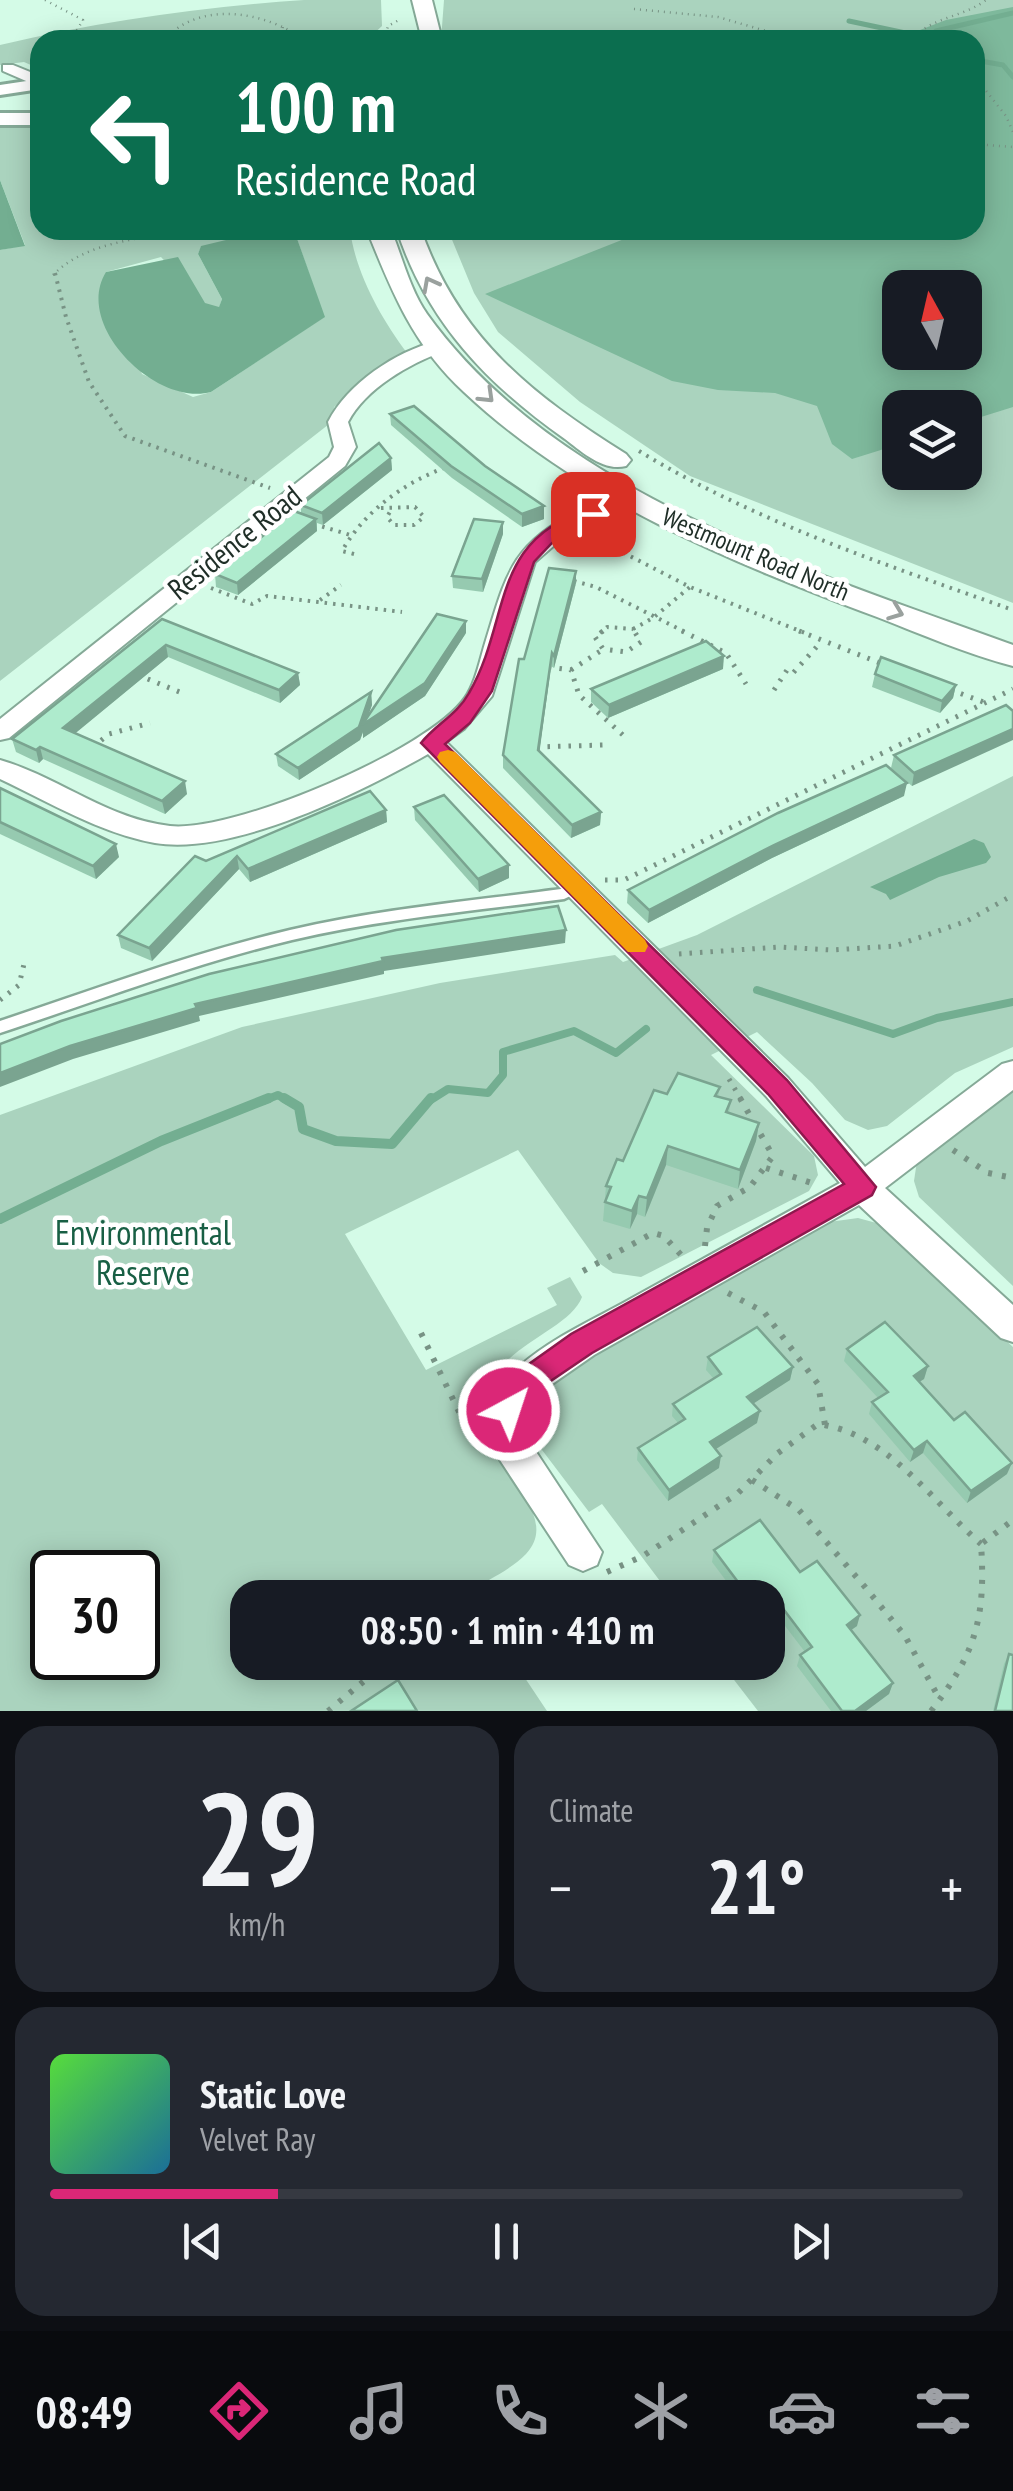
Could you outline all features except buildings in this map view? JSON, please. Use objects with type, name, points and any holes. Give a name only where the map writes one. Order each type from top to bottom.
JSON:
[{"type":"main road","points":[[422,0],[430,30]]},
{"type":"main road","name":"Westmount Road North","points":[[382,240],[391,273],[437,347],[539,441],[627,496],[777,567],[1013,656]]},
{"type":"main road","name":"Westmount Road North","points":[[413,240],[430,286],[466,340],[528,398],[588,443],[651,482],[744,526],[1013,630]]},
{"type":"street","points":[[8,68],[30,78]]},
{"type":"street","points":[[0,90],[30,85]]},
{"type":"street","points":[[0,119],[30,119]]},
{"type":"street","name":"Residence Road","points":[[0,732],[341,456],[345,444],[338,418],[345,407],[411,356],[437,347]]},
{"type":"street","points":[[0,769],[135,829],[176,836],[207,834],[258,820],[432,743],[456,726],[478,698],[520,572],[532,552],[551,536],[627,496]]},
{"type":"street","points":[[432,743],[778,1087],[862,1187],[1013,1327]]},
{"type":"street","points":[[592,1564],[509,1442],[509,1410],[532,1378],[582,1344],[862,1187],[1013,1073]]},
{"type":"lane","points":[[0,1027],[278,938],[362,921],[564,894],[574,884]]},
{"type":"path","points":[[45,0],[83,20],[77,30]]},
{"type":"path","points":[[920,30],[927,22],[969,10],[986,0]]},
{"type":"path","points":[[173,30],[191,18],[222,9],[265,16],[290,30]]},
{"type":"path","points":[[634,9],[716,16],[779,30]]},
{"type":"path","points":[[387,30],[399,20]]},
{"type":"path","points":[[283,30],[284,26]]},
{"type":"path","points":[[985,93],[1006,116],[1013,132]]},
{"type":"path","points":[[985,145],[1013,147]]},
{"type":"path","points":[[142,240],[84,254],[60,266],[54,275],[108,419],[126,436],[253,483]]},
{"type":"path","points":[[625,441],[724,498],[845,549],[1013,610]]},
{"type":"path","points":[[354,554],[342,551],[350,535],[419,477],[456,464]]},
{"type":"path","points":[[381,508],[415,507],[424,517],[414,524],[394,524],[387,517],[391,510]]},
{"type":"path","points":[[276,510],[350,535]]},
{"type":"path","points":[[582,530],[690,587],[895,668]]},
{"type":"path","points":[[190,580],[252,604],[268,596],[402,612]]},
{"type":"path","points":[[564,580],[589,584],[726,653],[746,684]]},
{"type":"path","points":[[318,602],[341,586]]},
{"type":"path","points":[[633,629],[653,618],[690,587]]},
{"type":"path","points":[[620,625],[633,629],[641,642],[632,650],[618,653],[603,649],[595,637],[601,630],[620,625]]},
{"type":"path","points":[[774,690],[787,670],[793,673],[822,641]]},
{"type":"path","points":[[539,666],[571,670],[603,649]]},
{"type":"path","points":[[571,670],[579,695],[624,736]]},
{"type":"path","points":[[136,674],[182,693]]},
{"type":"path","points":[[950,689],[986,703]]},
{"type":"path","points":[[574,884],[624,880],[1013,689]]},
{"type":"path","points":[[82,756],[109,734],[150,722]]},
{"type":"path","points":[[534,746],[604,745]]},
{"type":"path","points":[[646,955],[779,947],[832,950],[894,946],[967,920],[1013,894]]},
{"type":"path","points":[[0,1000],[19,985],[24,964]]},
{"type":"path","points":[[701,1279],[707,1228],[717,1206],[740,1197],[762,1176],[773,1156],[726,1075]]},
{"type":"path","points":[[932,1136],[988,1173],[1013,1178]]},
{"type":"path","points":[[583,1271],[653,1234],[664,1236],[701,1279],[764,1312],[818,1384],[825,1425]]},
{"type":"path","points":[[421,1333],[462,1418],[478,1432],[509,1442]]},
{"type":"path","points":[[592,1564],[643,1556],[738,1494],[778,1453],[818,1424],[855,1432],[894,1461],[943,1513],[981,1544],[986,1592],[973,1652],[931,1711]]},
{"type":"path","points":[[752,1480],[799,1510],[866,1587],[905,1636],[940,1700]]},
{"type":"path","points":[[981,1544],[1013,1520]]},
{"type":"path","points":[[328,1711],[365,1680]]},
{"type":"green space","points":[[304,0],[381,0],[382,26],[378,30],[71,30],[151,16]]},
{"type":"green space","points":[[444,0],[1013,0],[1013,603],[690,476],[580,402],[498,332],[474,293],[452,240],[985,240],[985,30],[442,30]]},
{"type":"green space","points":[[30,38],[30,65],[0,65],[0,45]]},
{"type":"green space","points":[[30,127],[30,240],[229,240],[201,247],[198,254],[222,299],[219,308],[205,304],[161,257],[106,272],[142,374],[193,397],[211,392],[324,317],[297,240],[352,240],[371,295],[407,353],[334,407],[333,421],[0,681],[0,250],[25,245],[0,180],[0,128]]},
{"type":"green space","name":"Environmental Reserve","points":[[1013,776],[1013,1047],[955,1073],[887,1126],[868,1130],[845,1120],[757,1032],[711,1055],[814,1156],[818,1175],[809,1191],[641,1277],[613,1273],[599,1263],[518,1150],[345,1234],[426,1370],[557,1305],[547,1288],[570,1277],[582,1297],[575,1309],[503,1364],[482,1398],[480,1419],[487,1440],[526,1499],[535,1518],[536,1536],[526,1554],[489,1580],[230,1580],[230,1680],[526,1680],[547,1711],[0,1711],[0,1115],[242,1027],[440,983],[615,955],[623,962],[697,935]]},
{"type":"green space","points":[[1013,1091],[1013,1286],[919,1197],[914,1181],[917,1161]]},
{"type":"green space","points":[[858,1218],[880,1224],[1013,1347],[1013,1711],[758,1711],[734,1680],[785,1680],[785,1580],[659,1580],[602,1504],[589,1512],[536,1442],[531,1405],[553,1377],[829,1222]]},
{"type":"shaded area","points":[[1013,7],[1013,407],[982,417],[982,390],[882,390],[882,450],[852,459],[832,444],[817,406],[775,393],[718,390],[672,381],[485,294],[622,240],[985,240],[985,30],[920,30],[946,20]]},
{"type":"shaded area","points":[[0,180],[25,246],[0,250]]},
{"type":"shaded area","points":[[226,240],[298,240],[325,317],[211,392],[189,393],[145,375],[126,358],[110,337],[101,315],[99,293],[106,272],[178,257],[205,303],[219,307],[222,299],[198,254],[201,246]]},
{"type":"shaded area","points":[[974,839],[984,843],[991,857],[986,863],[939,877],[890,900],[870,887]]},
{"type":"waterway","points":[[940,30],[1013,13]]},
{"type":"waterway","points":[[849,21],[891,30]]},
{"type":"waterway","points":[[985,62],[1003,65],[1013,77]]},
{"type":"waterway","points":[[757,990],[893,1034],[937,1018],[1013,1002]]},
{"type":"waterway","points":[[429,1101],[448,1089],[488,1093],[503,1075],[503,1052],[574,1031],[616,1053],[646,1029]]},
{"type":"waterway","points":[[263,1101],[278,1095],[288,1101]]},
{"type":"waterway","points":[[0,1219],[161,1141],[269,1098]]},
{"type":"waterway","points":[[284,1098],[299,1107],[303,1129],[336,1141],[392,1144],[431,1098]]},
{"type":"slow traffic","points":[[448,757],[636,946]]},
{"type":"route","points":[[509,1410],[532,1378],[582,1344],[862,1187],[778,1087],[432,743],[462,719],[481,691],[525,560],[546,540],[593,514]]}]
